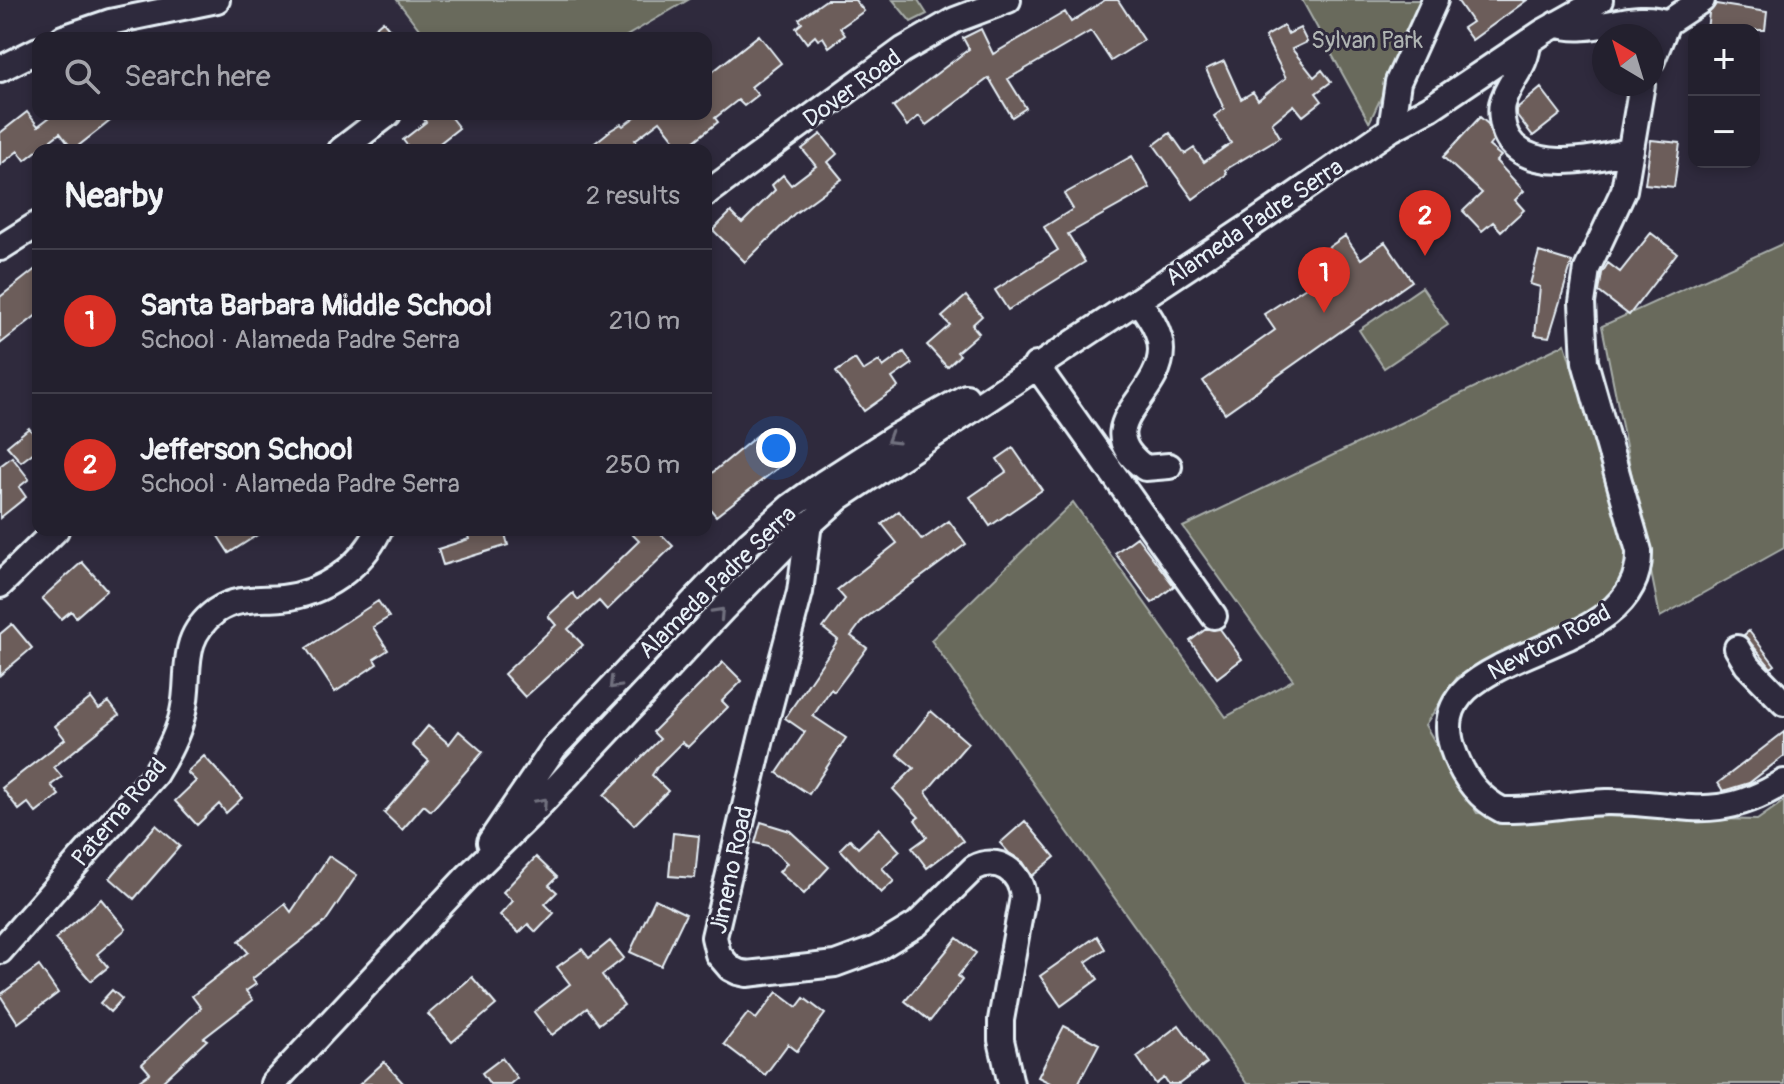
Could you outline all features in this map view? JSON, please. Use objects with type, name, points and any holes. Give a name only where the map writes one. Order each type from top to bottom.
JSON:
[{"type":"street","points":[[81,32],[110,22],[217,0]]},
{"type":"street","name":"Dover Road","points":[[712,190],[903,50],[955,20],[1008,0]]},
{"type":"street","points":[[1391,129],[1398,82],[1435,0]]},
{"type":"street","name":"Alameda Padre Serra","points":[[1391,129],[1415,102],[1563,0]]},
{"type":"street","name":"Alameda Padre Serra","points":[[273,1084],[743,588],[809,523],[853,487],[1391,129],[1430,108],[1556,24],[1600,0]]},
{"type":"street","points":[[1664,30],[1667,23],[1702,0]]},
{"type":"street","points":[[1556,24],[1582,27],[1648,19],[1667,23]]},
{"type":"street","points":[[1528,42],[1526,57],[1505,95],[1501,111],[1506,133],[1514,147],[1530,157],[1554,161],[1613,155],[1631,150]]},
{"type":"street","points":[[0,69],[32,53]]},
{"type":"street","name":"Newton Road","points":[[1640,96],[1622,199],[1587,269],[1582,303],[1585,362],[1639,551],[1636,580],[1629,594],[1605,618],[1474,683],[1455,705],[1449,730],[1451,743],[1459,765],[1472,785],[1502,810],[1609,802],[1701,810],[1737,804],[1784,782]]},
{"type":"street","points":[[349,144],[380,120]]},
{"type":"street","points":[[0,248],[32,228]]},
{"type":"street","points":[[1138,300],[1156,329],[1161,349],[1158,369],[1126,419],[1122,436],[1127,455],[1145,468],[1169,466]]},
{"type":"street","points":[[1036,365],[1214,616]]},
{"type":"street","name":"Alameda Padre Serra","points":[[467,877],[554,748],[757,535],[814,490],[895,437],[939,411],[1036,365]]},
{"type":"street","name":"Jimeno Road","points":[[809,523],[800,592],[714,937],[718,954],[730,968],[747,974],[835,964],[876,949],[917,924],[974,868],[981,864],[1002,865],[1018,878],[1023,897],[1001,1020],[1001,1040],[1011,1084]]},
{"type":"street","points":[[0,585],[50,536]]},
{"type":"street","name":"Paterna Road","points":[[0,951],[155,774],[167,755],[183,713],[189,648],[207,619],[236,601],[292,596],[324,586],[358,560],[375,536]]},
{"type":"street","points":[[1737,648],[1747,665],[1784,703]]},
{"type":"green space","points":[[397,0],[688,0],[633,32],[421,32]]},
{"type":"green space","points":[[893,0],[918,0],[927,14],[911,22]]},
{"type":"green space","name":"Sylvan Park","points":[[1302,0],[1427,0],[1369,123],[1369,122]]},
{"type":"green space","points":[[1784,243],[1784,548],[1660,617],[1602,326]]},
{"type":"green space","points":[[1422,287],[1448,325],[1384,368],[1359,330]]},
{"type":"green space","points":[[1565,344],[1628,550],[1625,585],[1599,612],[1458,676],[1425,725],[1477,813],[1757,820],[1784,801],[1784,1084],[1247,1084],[931,640],[1073,502],[1226,717],[1293,680],[1183,527]]},
{"type":"building","points":[[826,0],[855,0],[864,11],[840,28],[845,35],[829,47],[823,37],[818,40],[815,36],[807,43],[796,28],[802,23],[799,19]]},
{"type":"building","points":[[1105,0],[1118,0],[1144,40],[1111,61],[1091,31],[1008,79],[1026,108],[1012,117],[989,78],[926,125],[919,116],[907,126],[893,107],[969,49],[963,38],[981,29],[993,54],[1065,12],[1071,22]]},
{"type":"building","points":[[1457,0],[1527,0],[1472,40],[1463,28],[1472,22]]},
{"type":"building","points":[[1716,4],[1767,12],[1765,30],[1760,30],[1760,24],[1708,24],[1709,13]]},
{"type":"building","points":[[383,21],[392,32],[370,32]]},
{"type":"building","points":[[1284,26],[1288,34],[1300,28],[1307,42],[1292,49],[1314,77],[1322,70],[1331,82],[1316,93],[1322,101],[1303,116],[1294,105],[1272,123],[1280,137],[1225,170],[1227,174],[1193,199],[1154,145],[1170,133],[1185,154],[1194,148],[1204,162],[1231,143],[1214,116],[1224,109],[1206,69],[1224,61],[1241,99],[1253,92],[1258,100],[1286,78],[1265,37]]},
{"type":"building","points":[[759,35],[781,63],[751,87],[758,95],[744,106],[738,100],[715,118],[718,122],[690,144],[678,144],[660,121],[635,140],[638,144],[594,144],[631,120],[712,120],[712,72]]},
{"type":"building","points":[[1541,88],[1561,114],[1533,136],[1516,114],[1516,109]]},
{"type":"building","points":[[27,112],[38,126],[46,120],[111,120],[81,144],[68,144],[60,133],[46,144],[32,144],[32,155],[25,160],[18,151],[0,165],[0,133]]},
{"type":"building","points":[[1480,117],[1488,124],[1493,141],[1489,146],[1501,156],[1496,161],[1524,191],[1515,200],[1524,210],[1501,231],[1493,222],[1482,231],[1463,211],[1482,193],[1443,157]]},
{"type":"building","points":[[424,120],[453,120],[459,128],[439,144],[406,144],[403,140],[426,122]]},
{"type":"building","points":[[821,134],[837,154],[828,162],[842,179],[794,214],[745,262],[713,230],[731,212],[742,223],[775,190],[772,185],[783,175],[791,185],[816,166],[802,149]]},
{"type":"building","points":[[1651,140],[1680,143],[1674,187],[1645,184]]},
{"type":"building","points":[[1132,156],[1150,188],[1068,234],[1085,262],[1008,310],[995,290],[1058,250],[1044,227],[1073,209],[1064,194]]},
{"type":"building","points":[[1651,233],[1677,253],[1629,315],[1599,292],[1602,273],[1608,263],[1620,272]]},
{"type":"building","points":[[1345,236],[1361,259],[1385,242],[1412,281],[1225,413],[1203,381],[1275,330],[1264,314],[1331,271],[1319,254]]},
{"type":"building","points":[[1539,252],[1572,262],[1549,337],[1535,335],[1540,287],[1530,284]]},
{"type":"building","points":[[32,272],[32,319],[0,344],[0,297]]},
{"type":"building","points":[[966,296],[982,316],[972,325],[979,333],[957,352],[960,355],[947,367],[927,345],[950,325],[942,317]]},
{"type":"building","points":[[904,352],[912,364],[892,378],[898,387],[864,411],[836,372],[855,359],[863,371],[879,361],[883,367]]},
{"type":"building","points":[[29,428],[32,432],[32,454],[21,462],[7,446]]},
{"type":"building","points":[[759,434],[783,464],[716,516],[712,511],[712,473]]},
{"type":"building","points":[[1013,448],[1042,490],[990,526],[970,497],[1006,472],[997,459]]},
{"type":"building","points":[[12,457],[29,479],[19,487],[26,497],[0,518],[0,466]]},
{"type":"building","points":[[899,511],[922,540],[949,521],[966,544],[863,620],[851,636],[867,648],[834,692],[831,689],[813,716],[846,738],[809,794],[777,773],[805,732],[785,718],[838,640],[823,628],[845,599],[837,590],[897,543],[882,524]]},
{"type":"building","points":[[218,536],[256,536],[229,553]]},
{"type":"building","points":[[468,536],[506,536],[508,545],[443,565],[438,549],[469,539]]},
{"type":"building","points":[[634,536],[663,536],[673,546],[607,610],[599,601],[568,629],[583,645],[525,697],[504,674],[556,625],[548,616],[573,593],[578,600],[639,541]]},
{"type":"building","points":[[1137,537],[1174,586],[1152,603],[1115,553]]},
{"type":"building","points":[[82,562],[107,590],[76,617],[71,611],[61,619],[42,598]]},
{"type":"building","points":[[378,601],[389,617],[373,627],[388,650],[374,659],[377,664],[335,692],[306,648]]},
{"type":"building","points":[[12,624],[32,648],[0,675],[0,634]]},
{"type":"building","points":[[1206,629],[1220,629],[1242,659],[1217,678],[1190,641]]},
{"type":"building","points":[[1749,631],[1775,665],[1771,668],[1744,635]]},
{"type":"building","points":[[723,662],[742,681],[722,701],[728,707],[688,747],[682,742],[658,766],[652,775],[668,791],[634,825],[604,795],[660,739],[653,732]]},
{"type":"building","points":[[91,698],[99,709],[109,702],[119,715],[54,767],[62,777],[51,785],[59,795],[36,813],[28,803],[19,810],[2,788],[65,739],[55,726]]},
{"type":"building","points":[[931,711],[968,743],[926,792],[963,841],[927,868],[912,848],[927,837],[915,820],[919,817],[893,789],[914,768],[897,754]]},
{"type":"building","points":[[428,726],[449,744],[459,731],[483,752],[431,811],[424,805],[402,830],[384,813],[429,761],[412,745]]},
{"type":"building","points":[[1784,732],[1784,756],[1749,783],[1723,791],[1718,783]]},
{"type":"building","points":[[204,756],[242,798],[226,813],[219,804],[197,825],[175,801],[196,781],[187,772]]},
{"type":"building","points":[[1025,821],[1055,857],[1032,876],[1023,862],[1000,843]]},
{"type":"building","points":[[761,822],[790,831],[829,867],[804,894],[779,872],[787,863],[768,846],[755,843]]},
{"type":"building","points":[[156,825],[180,846],[134,899],[110,878]]},
{"type":"building","points":[[879,828],[900,851],[882,868],[894,881],[881,893],[840,849],[850,839],[858,848]]},
{"type":"building","points":[[673,833],[699,836],[695,878],[669,876]]},
{"type":"building","points":[[329,856],[357,875],[325,922],[252,979],[256,984],[246,991],[253,1000],[204,1038],[207,1040],[160,1084],[135,1084],[150,1073],[142,1064],[201,1008],[192,996],[248,952],[239,941],[285,904],[291,912]]},
{"type":"building","points":[[536,857],[557,877],[549,885],[557,892],[545,904],[554,913],[536,932],[528,924],[519,933],[500,915],[513,901],[503,892]]},
{"type":"building","points":[[101,899],[126,929],[97,954],[108,967],[91,981],[55,939]]},
{"type":"building","points":[[655,899],[686,914],[661,966],[630,952]]},
{"type":"building","points":[[1097,936],[1105,949],[1086,962],[1098,979],[1061,1006],[1040,976]]},
{"type":"building","points":[[957,938],[976,953],[958,976],[962,980],[930,1021],[905,1001]]},
{"type":"building","points":[[610,941],[624,958],[602,975],[624,1005],[599,1024],[587,1008],[552,1035],[534,1012],[570,984],[557,967],[582,949],[589,958]]},
{"type":"building","points":[[39,966],[58,993],[18,1023],[0,995]]},
{"type":"building","points":[[472,977],[496,1005],[452,1042],[428,1014]]},
{"type":"building","points":[[112,990],[122,999],[110,1012],[100,1003]]},
{"type":"building","points":[[777,992],[797,1007],[804,998],[825,1014],[797,1051],[788,1044],[765,1075],[724,1044],[748,1013],[756,1019]]},
{"type":"building","points":[[1179,1025],[1207,1063],[1179,1084],[1168,1084],[1164,1078],[1156,1084],[1137,1057]]},
{"type":"building","points":[[1064,1026],[1099,1044],[1078,1084],[1052,1084],[1038,1077]]},
{"type":"building","points":[[502,1058],[517,1078],[510,1084],[490,1084],[482,1073]]},
{"type":"building","points":[[384,1062],[404,1084],[360,1084]]},
{"type":"place","name":"Jefferson School","points":[[1425,256]]},
{"type":"place","name":"Santa Barbara Middle School","points":[[1324,313]]}]
